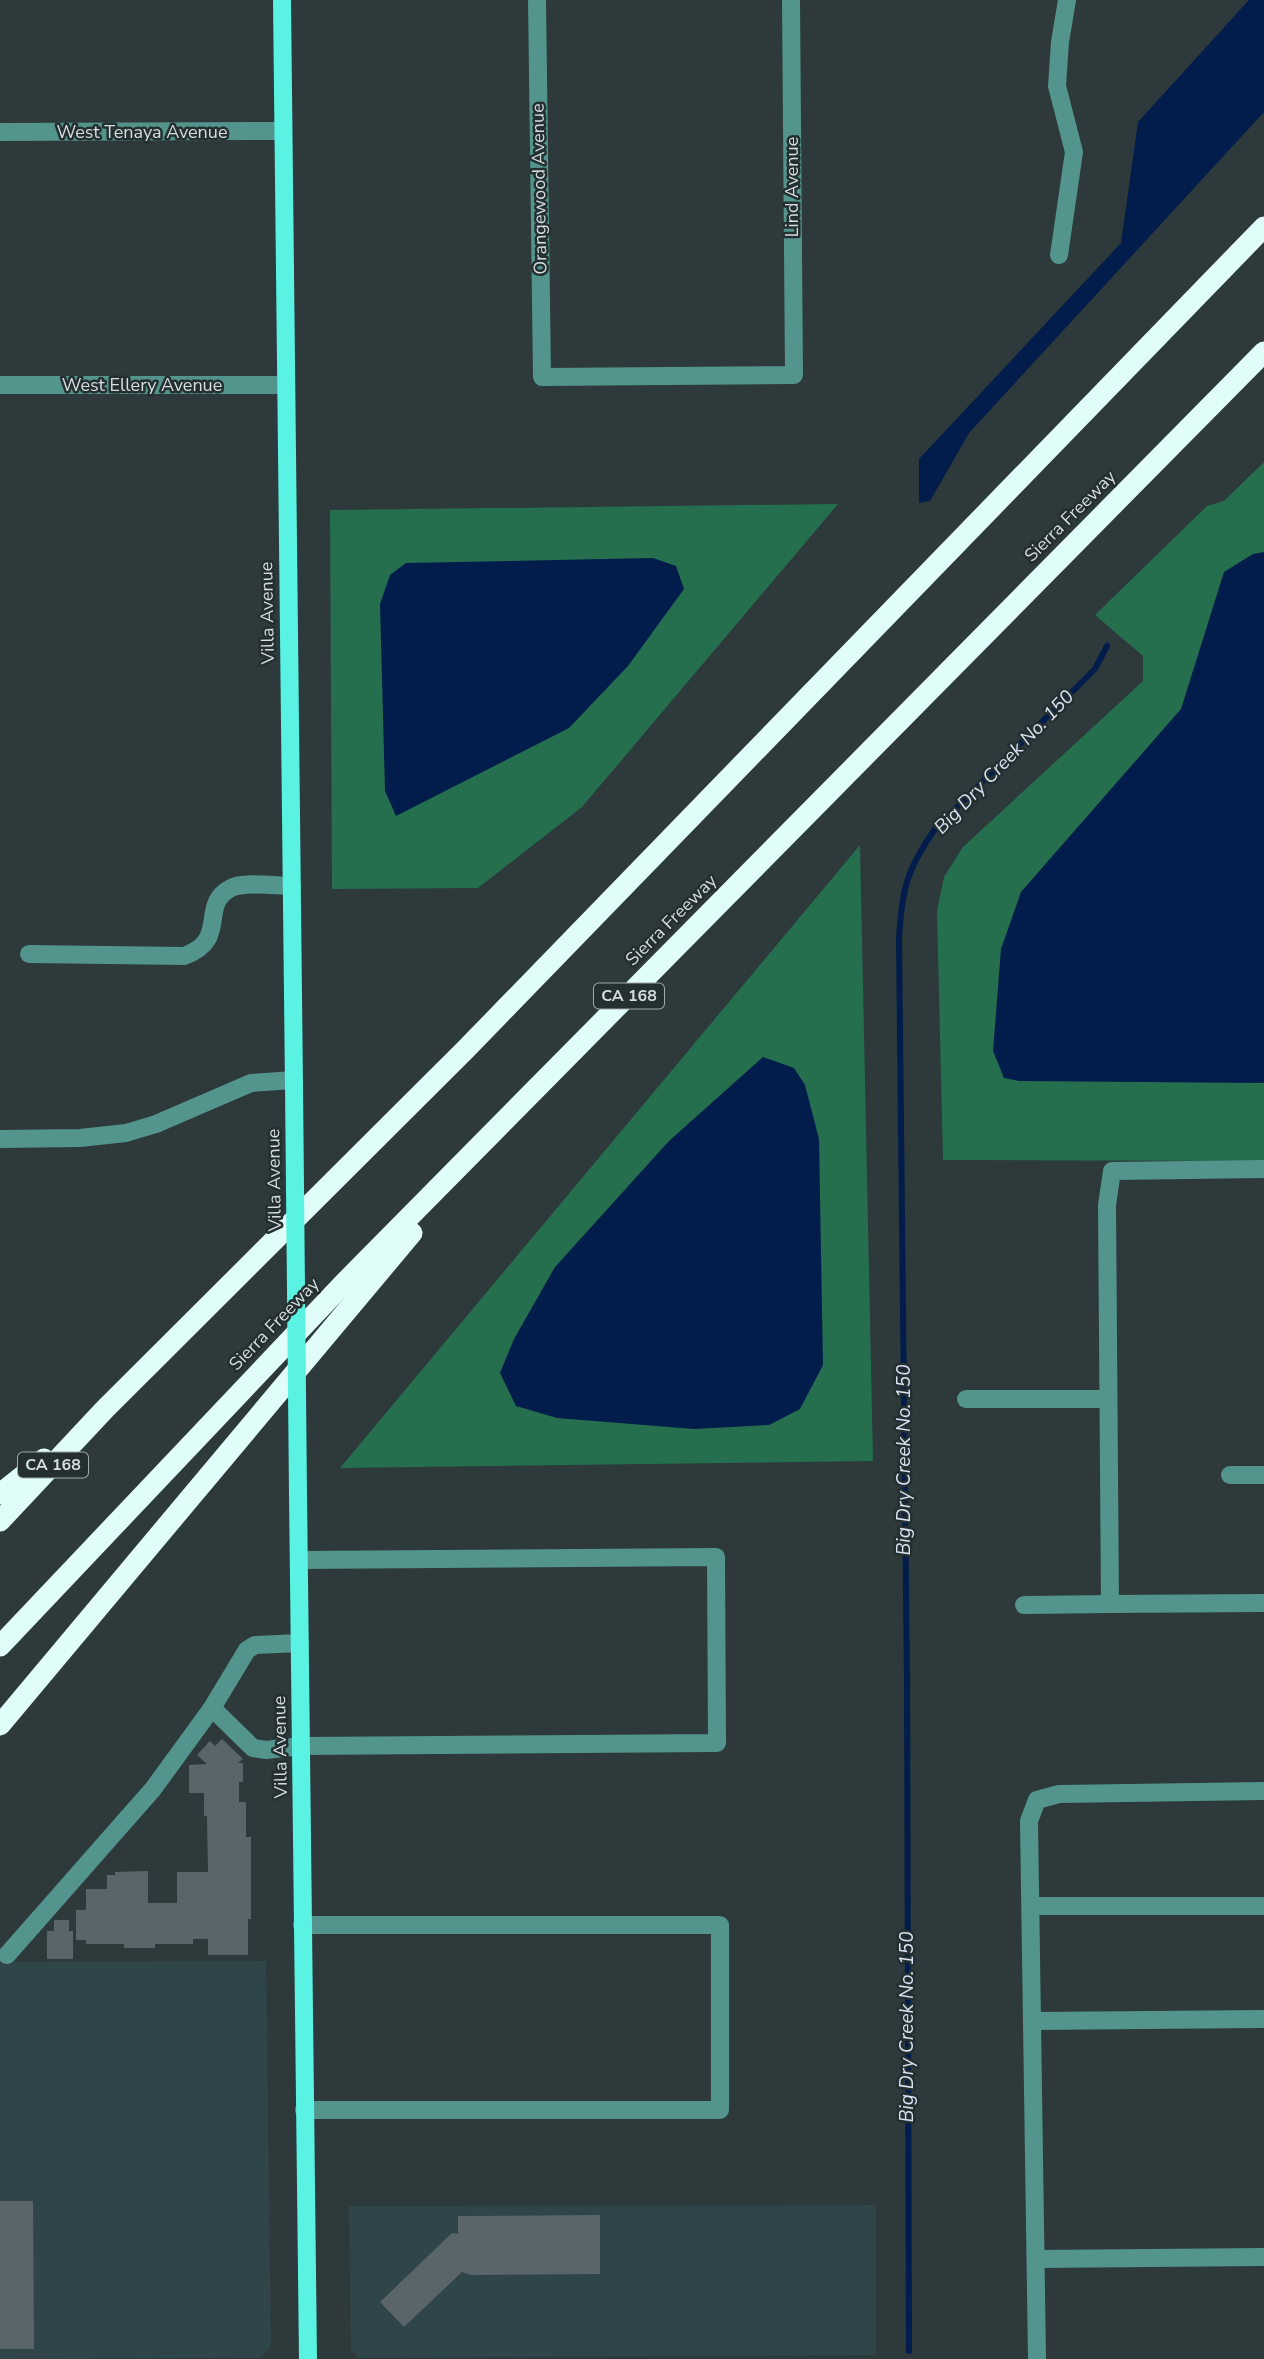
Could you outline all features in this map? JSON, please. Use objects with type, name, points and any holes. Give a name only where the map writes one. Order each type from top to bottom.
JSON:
[{"type":"highway","name":"CA 168","points":[[0,1521],[105,1409],[466,1049],[1264,228]]},
{"type":"highway","name":"Sierra Freeway","points":[[0,1646],[345,1282],[1264,352]]},
{"type":"highway","points":[[0,1725],[505,1121]]},
{"type":"highway","points":[[0,1494],[105,1409]]},
{"type":"main road","name":"Villa Avenue","points":[[282,0],[308,2359]]},
{"type":"street","name":"Orangewood Avenue","points":[[537,0],[542,377],[794,375]]},
{"type":"street","name":"Lind Avenue","points":[[791,0],[794,375]]},
{"type":"street","points":[[1059,255],[1074,152],[1056,86],[1067,0]]},
{"type":"street","name":"West Tenaya Avenue","points":[[0,132],[283,131]]},
{"type":"street","name":"West Ellery Avenue","points":[[0,385],[285,385]]},
{"type":"street","points":[[29,954],[184,956],[195,952],[210,938],[215,906],[231,888],[242,885],[292,886]]},
{"type":"street","points":[[0,1139],[80,1138],[126,1133],[156,1124],[251,1083],[294,1083]]},
{"type":"street","points":[[1110,1604],[1107,1205],[1112,1171],[1264,1169]]},
{"type":"street","points":[[966,1399],[1108,1399]]},
{"type":"street","points":[[1230,1475],[1264,1475]]},
{"type":"street","points":[[212,1708],[253,1748],[266,1750],[301,1746],[717,1743],[716,1557],[299,1560]]},
{"type":"street","points":[[1024,1605],[1264,1603]]},
{"type":"street","points":[[6,1955],[153,1789],[212,1708],[247,1650],[255,1645],[300,1643]]},
{"type":"street","points":[[1037,2359],[1029,1821],[1037,1800],[1059,1794],[1264,1791]]},
{"type":"street","points":[[1031,1906],[1264,1906]]},
{"type":"street","points":[[302,1925],[720,1925],[720,2110],[304,2110]]},
{"type":"street","points":[[1032,2021],[1264,2019]]},
{"type":"street","points":[[1035,2259],[1264,2257]]},
{"type":"shaded area","points":[[266,1961],[271,2347],[259,2358],[0,2359],[0,1962]]},
{"type":"shaded area","points":[[876,2205],[876,2355],[359,2358],[351,2350],[349,2206]]},
{"type":"green space","points":[[1264,462],[1264,1161],[943,1160],[937,911],[944,877],[963,847],[1143,681],[1143,656],[1095,615],[1207,506],[1224,501]]},
{"type":"green space","points":[[838,504],[582,807],[478,888],[332,889],[330,510]]},
{"type":"green space","points":[[860,845],[873,1461],[340,1468]]},
{"type":"water","points":[[1249,0],[1264,0],[1264,112],[969,433],[930,501],[919,503],[919,459],[1121,243],[1138,122]]},
{"type":"water","points":[[1264,552],[1264,1083],[1019,1081],[1004,1078],[993,1051],[1001,949],[1021,892],[1181,709],[1224,572],[1253,554]]},
{"type":"water","points":[[653,558],[676,566],[684,589],[628,666],[569,728],[396,816],[385,791],[380,604],[390,575],[406,563]]},
{"type":"water","points":[[763,1057],[794,1068],[805,1085],[819,1139],[823,1365],[800,1409],[769,1425],[694,1429],[557,1418],[516,1406],[500,1373],[514,1339],[555,1267],[669,1141]]},
{"type":"building","points":[[222,1739],[243,1759],[238,1763],[243,1763],[239,1802],[246,1802],[246,1837],[251,1837],[248,1955],[208,1955],[208,1939],[193,1939],[193,1944],[155,1944],[155,1948],[124,1948],[124,1944],[86,1944],[86,1940],[76,1940],[76,1910],[86,1910],[86,1889],[107,1889],[107,1875],[115,1875],[115,1872],[148,1871],[148,1903],[177,1903],[177,1872],[208,1872],[204,1793],[189,1793],[189,1765],[207,1764],[197,1755],[210,1741],[215,1746]]},
{"type":"building","points":[[54,1920],[69,1920],[69,1931],[73,1931],[73,1959],[47,1959],[47,1931],[54,1931]]},
{"type":"building","points":[[0,2201],[33,2201],[34,2349],[0,2349]]},
{"type":"building","points":[[600,2215],[600,2274],[470,2275],[462,2272],[404,2327],[380,2302],[452,2233],[458,2234],[458,2216]]},
{"type":"waterway","name":"Big Dry Creek No. 150","points":[[909,2351],[907,1682],[899,939],[902,907],[912,869],[935,829],[1095,669],[1107,646]]}]
